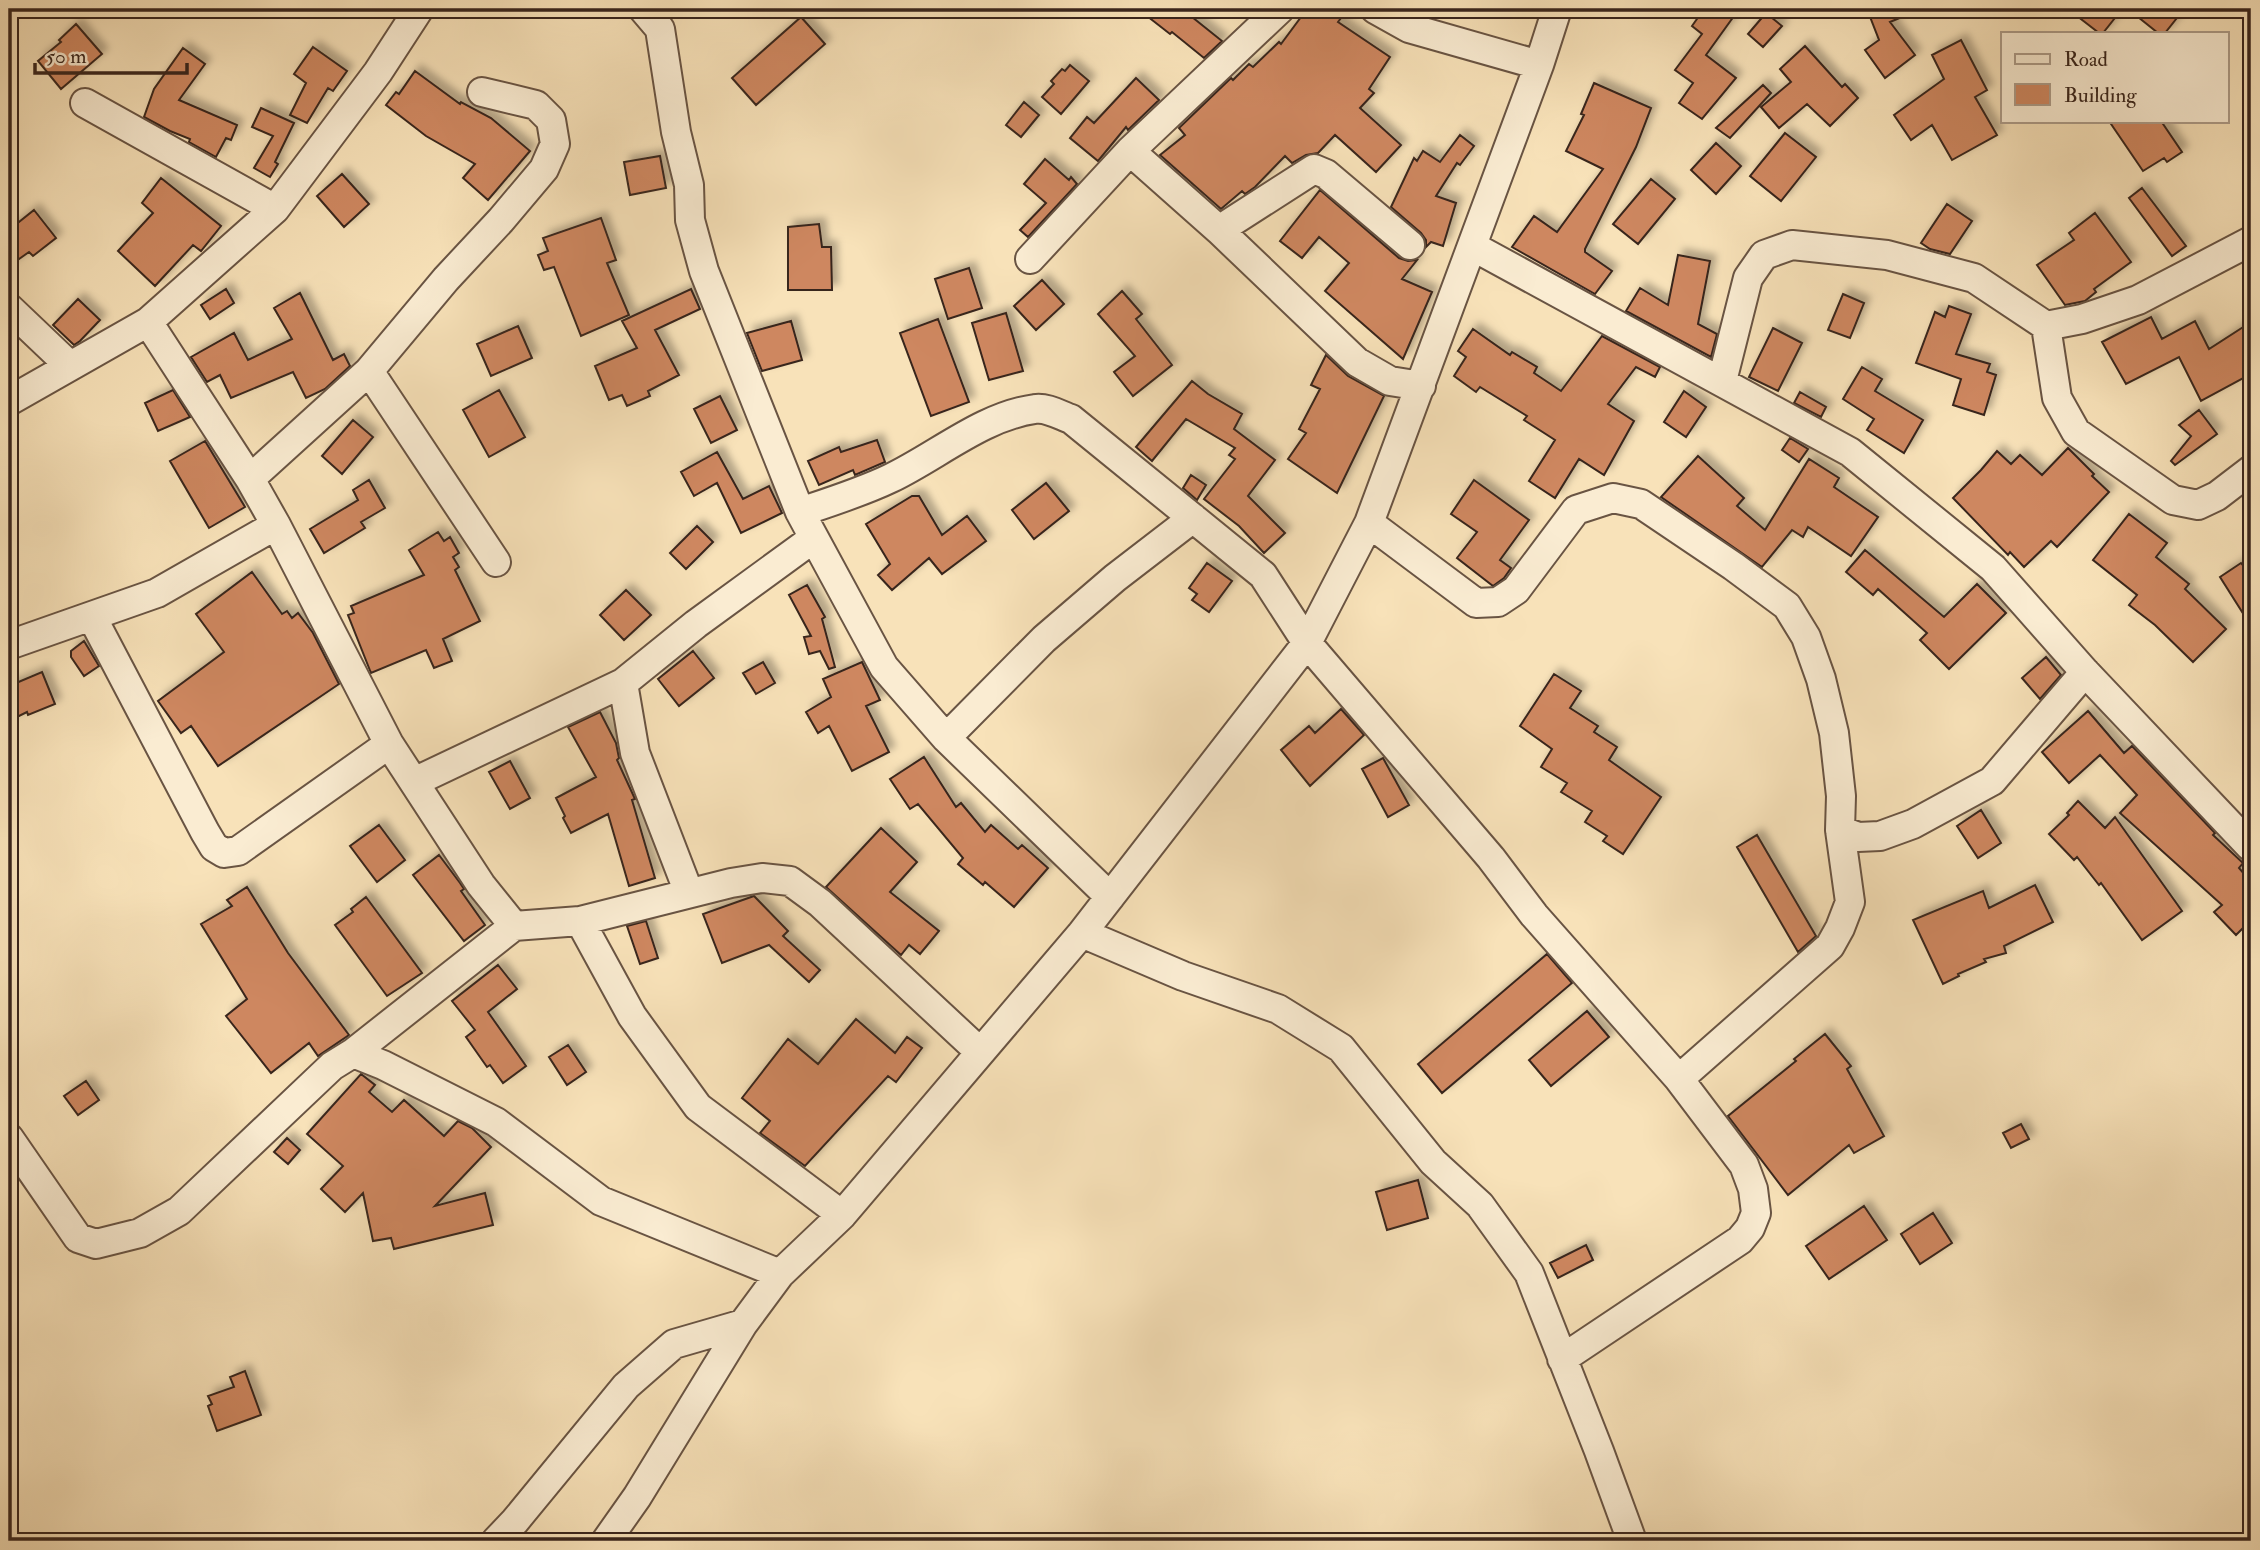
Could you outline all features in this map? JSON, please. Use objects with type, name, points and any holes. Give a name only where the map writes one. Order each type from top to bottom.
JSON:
[{"type":"street","points":[[9,401],[148,322],[275,209],[378,72],[419,9]]},
{"type":"street","points":[[643,9],[660,29],[676,132],[689,185],[690,220],[704,271],[800,512],[884,667],[946,738],[1110,897]]},
{"type":"street","points":[[1030,259],[1130,151],[1280,9]]},
{"type":"street","points":[[1375,9],[1409,28],[1539,65]]},
{"type":"street","points":[[606,1541],[743,1324],[780,1274],[842,1215],[1082,933],[1307,643],[1369,523],[1422,386],[1557,9]]},
{"type":"street","points":[[250,479],[369,371],[544,169],[555,144],[551,120],[536,105],[482,92]]},
{"type":"street","points":[[85,103],[275,209]]},
{"type":"street","points":[[1130,151],[1219,230],[1357,362],[1390,381],[1422,386]]},
{"type":"street","points":[[1219,230],[1314,169],[1326,174],[1410,245]]},
{"type":"street","points":[[1721,381],[1748,278],[1764,255],[1792,245],[1887,255],[1974,278],[2046,326],[2082,319],[2138,300],[2251,241]]},
{"type":"street","points":[[1472,246],[1850,452],[1993,568],[2085,672],[2250,846]]},
{"type":"street","points":[[9,308],[70,366]]},
{"type":"street","points":[[148,322],[250,479],[389,744],[481,885],[514,926]]},
{"type":"street","points":[[2046,326],[2057,398],[2076,432],[2151,485],[2173,500],[2198,505],[2217,496],[2251,470]]},
{"type":"street","points":[[369,371],[496,562]]},
{"type":"street","points":[[800,512],[892,478],[935,451],[1012,414],[1039,408],[1071,419],[1263,575],[1307,643],[1491,859],[1534,915],[1679,1079],[1744,1165],[1756,1213],[1750,1228],[1740,1240],[1562,1359]]},
{"type":"street","points":[[1369,523],[1476,603],[1498,602],[1516,590],[1576,510],[1613,498],[1641,504],[1787,606],[1806,637],[1821,679],[1834,733],[1841,796],[1840,830],[1850,902],[1830,946],[1679,1079]]},
{"type":"street","points":[[946,738],[1044,639],[1115,578],[1193,518]]},
{"type":"street","points":[[9,645],[158,593],[276,525]]},
{"type":"street","points":[[414,782],[623,683],[696,624],[814,538]]},
{"type":"street","points":[[92,617],[205,832],[214,847],[224,853],[238,851],[389,744]]},
{"type":"street","points":[[1840,830],[1858,836],[1880,836],[1913,824],[1992,781],[2085,672]]},
{"type":"street","points":[[623,683],[635,753],[689,893]]},
{"type":"street","points":[[9,1138],[78,1238],[96,1244],[140,1233],[178,1212],[332,1066],[354,1053],[514,926],[580,920],[762,878],[790,881],[820,903],[980,1052]]},
{"type":"street","points":[[580,920],[632,1016],[698,1107],[842,1215]]},
{"type":"street","points":[[1082,933],[1183,976],[1278,1009],[1341,1048],[1433,1162],[1480,1205],[1529,1273],[1632,1541]]},
{"type":"street","points":[[354,1053],[496,1122],[601,1201],[780,1274]]},
{"type":"street","points":[[496,1541],[626,1386],[674,1344],[743,1324]]},
{"type":"building","points":[[1138,9],[1182,9],[1222,41],[1204,58]]},
{"type":"building","points":[[1307,9],[1328,9],[1341,18],[1338,22],[1390,57],[1369,89],[1374,93],[1360,108],[1401,145],[1376,172],[1335,135],[1318,153],[1306,155],[1292,163],[1285,156],[1255,187],[1245,194],[1242,191],[1221,209],[1160,155],[1185,135],[1179,128],[1231,78],[1233,80],[1249,64],[1253,67],[1279,42],[1281,44]]},
{"type":"building","points":[[1704,9],[1739,9],[1706,55],[1736,78],[1702,119],[1679,103],[1693,83],[1675,70],[1702,34],[1692,26]]},
{"type":"building","points":[[1867,9],[1921,9],[1890,22],[1915,55],[1885,78],[1865,50],[1879,40]]},
{"type":"building","points":[[2068,9],[2122,9],[2104,32],[2098,32]]},
{"type":"building","points":[[2128,9],[2184,9],[2166,32],[2157,32]]},
{"type":"building","points":[[1766,13],[1782,26],[1763,47],[1748,34]]},
{"type":"building","points":[[801,17],[825,44],[756,105],[732,78]]},
{"type":"building","points":[[76,24],[102,54],[61,89],[38,61],[61,42],[59,40]]},
{"type":"building","points":[[1961,40],[1987,90],[1975,97],[1997,135],[1952,160],[1932,125],[1911,140],[1894,115],[1944,79],[1932,55]]},
{"type":"building","points":[[1805,46],[1842,87],[1845,84],[1858,98],[1830,126],[1807,104],[1779,128],[1761,107],[1791,82],[1780,69]]},
{"type":"building","points":[[313,47],[347,71],[333,91],[328,88],[307,123],[290,115],[306,83],[294,74]]},
{"type":"building","points":[[183,48],[205,64],[179,100],[237,125],[231,140],[226,138],[216,157],[189,142],[190,139],[144,117],[154,89]]},
{"type":"building","points":[[1070,65],[1089,81],[1061,114],[1042,97],[1054,84],[1051,81]]},
{"type":"building","points":[[415,71],[460,104],[461,102],[491,118],[530,151],[488,200],[463,178],[475,164],[426,136],[386,105],[396,92],[399,94]]},
{"type":"building","points":[[1136,78],[1159,100],[1128,130],[1126,127],[1098,161],[1070,138],[1087,117],[1094,123]]},
{"type":"building","points":[[1594,83],[1651,108],[1636,147],[1585,249],[1585,252],[1612,271],[1595,294],[1512,247],[1534,216],[1557,232],[1603,169],[1566,151],[1584,115],[1581,114]]},
{"type":"building","points":[[1763,85],[1771,93],[1730,138],[1716,128]]},
{"type":"building","points":[[1024,102],[1039,115],[1021,137],[1006,125]]},
{"type":"building","points":[[261,108],[294,123],[270,177],[254,168],[273,136],[252,127]]},
{"type":"building","points":[[2110,122],[2162,122],[2182,152],[2167,162],[2164,158],[2143,171]]},
{"type":"building","points":[[1785,133],[1816,157],[1781,201],[1750,176]]},
{"type":"building","points":[[1460,135],[1474,146],[1460,165],[1457,163],[1436,196],[1456,203],[1443,246],[1431,242],[1426,247],[1426,240],[1421,233],[1391,207],[1414,158],[1417,161],[1423,151],[1440,162]]},
{"type":"building","points":[[1716,143],[1741,166],[1716,194],[1691,170]]},
{"type":"building","points":[[660,156],[666,188],[630,195],[624,162]]},
{"type":"building","points":[[1045,159],[1077,184],[1028,237],[1020,230],[1046,203],[1024,184]]},
{"type":"building","points":[[342,174],[369,204],[344,227],[317,196]]},
{"type":"building","points":[[161,178],[221,226],[201,251],[193,245],[155,286],[118,251],[153,213],[142,203]]},
{"type":"building","points":[[1651,179],[1675,199],[1638,244],[1613,224]]},
{"type":"building","points":[[2142,188],[2186,246],[2172,256],[2129,198]]},
{"type":"building","points":[[1320,190],[1399,258],[1417,260],[1402,279],[1432,292],[1403,359],[1325,291],[1349,263],[1319,237],[1302,258],[1280,241]]},
{"type":"building","points":[[1947,204],[1972,221],[1950,254],[1930,249],[1921,243]]},
{"type":"building","points":[[34,210],[56,238],[33,256],[29,252],[9,266],[9,230]]},
{"type":"building","points":[[2095,213],[2131,262],[2094,289],[2096,292],[2085,301],[2065,305],[2037,265],[2074,240],[2069,233]]},
{"type":"building","points":[[601,218],[616,260],[607,263],[629,315],[581,336],[554,267],[544,270],[538,255],[548,251],[543,238]]},
{"type":"building","points":[[819,224],[822,247],[831,247],[832,290],[788,290],[788,227]]},
{"type":"building","points":[[1678,255],[1710,261],[1698,324],[1717,334],[1711,357],[1626,311],[1640,288],[1668,305]]},
{"type":"building","points":[[969,268],[982,308],[948,319],[935,279]]},
{"type":"building","points":[[1042,280],[1064,304],[1036,330],[1014,306]]},
{"type":"building","points":[[226,289],[234,303],[210,319],[201,305]]},
{"type":"building","points":[[691,289],[700,309],[655,330],[679,375],[648,391],[650,396],[627,406],[622,395],[609,400],[595,366],[637,348],[622,321]]},
{"type":"building","points":[[1122,291],[1142,314],[1136,319],[1172,365],[1133,396],[1114,372],[1135,356],[1098,314]]},
{"type":"building","points":[[300,293],[333,360],[344,354],[350,366],[325,389],[306,398],[293,372],[231,398],[220,375],[207,382],[191,357],[234,333],[248,360],[292,339],[274,308]]},
{"type":"building","points":[[1843,294],[1864,303],[1850,338],[1828,330]]},
{"type":"building","points":[[78,299],[100,320],[74,345],[53,325]]},
{"type":"building","points":[[1949,306],[1971,314],[1956,354],[1990,364],[1987,372],[1996,375],[1984,415],[1953,405],[1961,379],[1916,363],[1935,312],[1945,317]]},
{"type":"building","points":[[1006,313],[1023,371],[989,380],[972,323]]},
{"type":"building","points":[[2151,317],[2162,339],[2195,321],[2209,349],[2251,322],[2251,374],[2201,401],[2179,357],[2126,384],[2102,342]]},
{"type":"building","points":[[938,319],[969,402],[931,416],[900,333]]},
{"type":"building","points":[[791,321],[802,360],[762,371],[747,333]]},
{"type":"building","points":[[518,326],[532,358],[491,376],[477,344]]},
{"type":"building","points":[[1773,328],[1802,343],[1778,391],[1749,377]]},
{"type":"building","points":[[1473,329],[1510,355],[1512,352],[1537,367],[1534,373],[1561,391],[1602,336],[1660,367],[1655,377],[1636,367],[1608,404],[1634,421],[1604,475],[1579,459],[1555,498],[1529,481],[1555,440],[1524,420],[1527,416],[1480,387],[1476,392],[1454,376],[1466,357],[1458,351]]},
{"type":"building","points":[[1326,355],[1348,376],[1384,396],[1337,493],[1288,459],[1306,433],[1299,429],[1320,389],[1311,385]]},
{"type":"building","points":[[1862,367],[1882,379],[1875,391],[1923,420],[1904,453],[1867,430],[1874,419],[1843,399]]},
{"type":"building","points":[[1192,381],[1242,414],[1234,429],[1275,460],[1248,496],[1285,533],[1264,553],[1239,526],[1204,499],[1235,459],[1229,455],[1235,448],[1186,419],[1152,461],[1136,447]]},
{"type":"building","points":[[173,390],[190,417],[158,431],[145,403]]},
{"type":"building","points":[[499,390],[525,437],[489,457],[463,410]]},
{"type":"building","points":[[1684,391],[1706,407],[1686,437],[1664,422]]},
{"type":"building","points":[[1800,392],[1826,407],[1821,417],[1794,403]]},
{"type":"building","points":[[720,396],[737,430],[711,443],[694,409]]},
{"type":"building","points":[[2199,410],[2217,434],[2175,465],[2171,461],[2191,436],[2179,425]]},
{"type":"building","points":[[353,420],[373,437],[342,474],[322,456]]},
{"type":"building","points":[[1790,438],[1808,449],[1799,462],[1782,450]]},
{"type":"building","points":[[877,440],[885,462],[855,475],[853,470],[819,485],[808,461],[839,447],[841,452]]},
{"type":"building","points":[[205,441],[245,507],[209,528],[170,461]]},
{"type":"building","points":[[2068,448],[2109,492],[2057,547],[2051,541],[2024,567],[2010,552],[2008,555],[1953,498],[1997,451],[2011,464],[2020,455],[2042,475]]},
{"type":"building","points":[[717,452],[743,499],[769,486],[782,513],[741,533],[717,483],[694,496],[681,472]]},
{"type":"building","points":[[1698,456],[1744,498],[1737,506],[1765,530],[1809,459],[1839,478],[1834,487],[1878,517],[1851,556],[1808,527],[1803,537],[1792,530],[1762,567],[1661,497]]},
{"type":"building","points":[[1191,475],[1206,485],[1197,500],[1183,488]]},
{"type":"building","points":[[369,480],[385,508],[361,522],[365,528],[324,553],[310,529],[358,500],[353,490]]},
{"type":"building","points":[[1474,480],[1529,520],[1500,560],[1511,568],[1504,578],[1493,586],[1457,558],[1477,532],[1451,514]]},
{"type":"building","points":[[1046,483],[1069,511],[1034,539],[1012,510]]},
{"type":"building","points":[[912,496],[919,496],[942,535],[967,516],[986,541],[942,574],[929,558],[892,590],[878,575],[890,564],[866,524]]},
{"type":"building","points":[[2129,514],[2167,543],[2156,557],[2189,584],[2185,589],[2226,629],[2193,662],[2155,625],[2129,605],[2137,595],[2093,560]]},
{"type":"building","points":[[697,526],[713,542],[686,569],[670,553]]},
{"type":"building","points":[[438,532],[444,541],[450,537],[459,553],[453,557],[459,567],[455,570],[480,621],[443,639],[452,661],[434,668],[426,650],[371,673],[348,615],[354,613],[351,606],[424,575],[409,550]]},
{"type":"building","points":[[1865,550],[1944,617],[1977,584],[2006,613],[1949,669],[1920,640],[1927,633],[1878,589],[1873,595],[1846,572]]},
{"type":"building","points":[[1207,563],[1232,581],[1209,612],[1192,600],[1197,594],[1189,588]]},
{"type":"building","points":[[2241,563],[2245,568],[2251,564],[2251,626],[2220,577]]},
{"type":"building","points":[[252,572],[282,614],[287,611],[292,618],[298,613],[313,633],[339,684],[218,766],[191,726],[181,733],[158,701],[224,652],[196,614]]},
{"type":"building","points":[[807,585],[825,617],[822,619],[835,667],[829,669],[820,651],[809,654],[804,637],[811,636],[789,595]]},
{"type":"building","points":[[626,590],[651,615],[624,640],[600,615]]},
{"type":"building","points":[[84,641],[99,666],[84,676],[71,657],[71,651]]},
{"type":"building","points":[[693,651],[714,678],[679,706],[658,679]]},
{"type":"building","points":[[2046,657],[2061,675],[2040,699],[2022,678]]},
{"type":"building","points":[[763,662],[775,683],[756,694],[743,673]]},
{"type":"building","points":[[862,662],[880,700],[866,706],[889,752],[852,771],[829,726],[818,733],[806,712],[831,697],[823,679]]},
{"type":"building","points":[[42,672],[55,704],[28,715],[27,712],[9,721],[9,686]]},
{"type":"building","points":[[1554,674],[1581,691],[1570,708],[1598,726],[1594,732],[1617,747],[1609,760],[1661,797],[1623,854],[1603,841],[1607,836],[1585,822],[1592,811],[1561,792],[1567,783],[1541,767],[1552,749],[1520,726]]},
{"type":"building","points":[[1341,709],[1364,735],[1310,786],[1281,750],[1309,726],[1315,733]]},
{"type":"building","points":[[2088,711],[2124,753],[2132,746],[2215,833],[2213,835],[2243,863],[2239,868],[2251,882],[2251,920],[2236,935],[2214,912],[2222,905],[2120,813],[2137,795],[2100,755],[2069,783],[2042,752]]},
{"type":"building","points":[[600,712],[616,743],[619,758],[617,760],[635,799],[632,800],[655,878],[629,886],[608,814],[571,833],[556,798],[596,777],[568,727]]},
{"type":"building","points":[[924,757],[956,807],[961,803],[985,832],[991,825],[1018,849],[1022,845],[1048,868],[1014,907],[985,882],[983,885],[958,864],[963,858],[918,804],[910,809],[890,779]]},
{"type":"building","points":[[1383,758],[1409,805],[1388,817],[1362,769]]},
{"type":"building","points":[[510,761],[530,798],[510,809],[489,772]]},
{"type":"building","points":[[2078,801],[2105,828],[2115,817],[2182,911],[2142,940],[2101,883],[2099,885],[2077,857],[2074,860],[2049,834],[2069,815],[2067,813]]},
{"type":"building","points":[[1981,810],[2001,843],[1978,858],[1957,826]]},
{"type":"building","points":[[379,825],[405,860],[377,882],[350,846]]},
{"type":"building","points":[[881,828],[917,862],[890,892],[939,931],[920,954],[909,945],[901,955],[826,887]]},
{"type":"building","points":[[1757,835],[1816,936],[1798,952],[1737,847]]},
{"type":"building","points":[[439,855],[464,889],[461,891],[485,925],[464,941],[413,875]]},
{"type":"building","points":[[2035,885],[2053,922],[2004,946],[2006,953],[1984,959],[1986,962],[1943,984],[1913,920],[1983,891],[1989,908]]},
{"type":"building","points":[[247,887],[288,953],[349,1035],[318,1056],[309,1043],[271,1073],[226,1016],[247,999],[201,924],[232,906],[227,900]]},
{"type":"building","points":[[754,896],[788,931],[783,936],[820,970],[809,982],[769,945],[722,963],[703,914]]},
{"type":"building","points":[[366,897],[422,973],[387,996],[335,925],[353,912],[351,909]]},
{"type":"building","points":[[646,921],[658,958],[640,964],[627,926]]},
{"type":"building","points":[[1547,954],[1572,983],[1442,1093],[1418,1064]]},
{"type":"building","points":[[498,965],[517,989],[488,1012],[526,1066],[503,1083],[490,1065],[487,1067],[466,1037],[475,1030],[452,1001]]},
{"type":"building","points":[[1587,1011],[1609,1037],[1551,1086],[1529,1060]]},
{"type":"building","points":[[856,1019],[895,1053],[907,1037],[922,1048],[896,1082],[888,1076],[805,1166],[760,1133],[770,1121],[742,1098],[788,1039],[818,1064]]},
{"type":"building","points":[[1825,1034],[1851,1066],[1847,1069],[1884,1136],[1854,1153],[1849,1145],[1788,1195],[1728,1116]]},
{"type":"building","points":[[568,1045],[586,1072],[567,1085],[549,1057]]},
{"type":"building","points":[[361,1074],[375,1085],[369,1092],[392,1112],[404,1100],[444,1136],[458,1121],[472,1128],[491,1147],[435,1206],[485,1193],[493,1225],[394,1249],[391,1238],[373,1241],[363,1193],[345,1212],[321,1189],[343,1166],[307,1134]]},
{"type":"building","points":[[86,1081],[99,1100],[78,1115],[64,1096]]},
{"type":"building","points":[[2021,1124],[2029,1139],[2011,1148],[2003,1133]]},
{"type":"building","points":[[287,1138],[300,1150],[288,1164],[274,1152]]},
{"type":"building","points":[[1418,1180],[1428,1218],[1387,1230],[1376,1192]]},
{"type":"building","points":[[1864,1206],[1887,1240],[1829,1279],[1806,1246]]},
{"type":"building","points":[[1933,1213],[1952,1243],[1920,1264],[1901,1234]]},
{"type":"building","points":[[1586,1245],[1593,1260],[1558,1278],[1550,1263]]},
{"type":"building","points":[[245,1371],[261,1415],[217,1431],[208,1406],[212,1404],[208,1396],[234,1387],[230,1377]]}]
